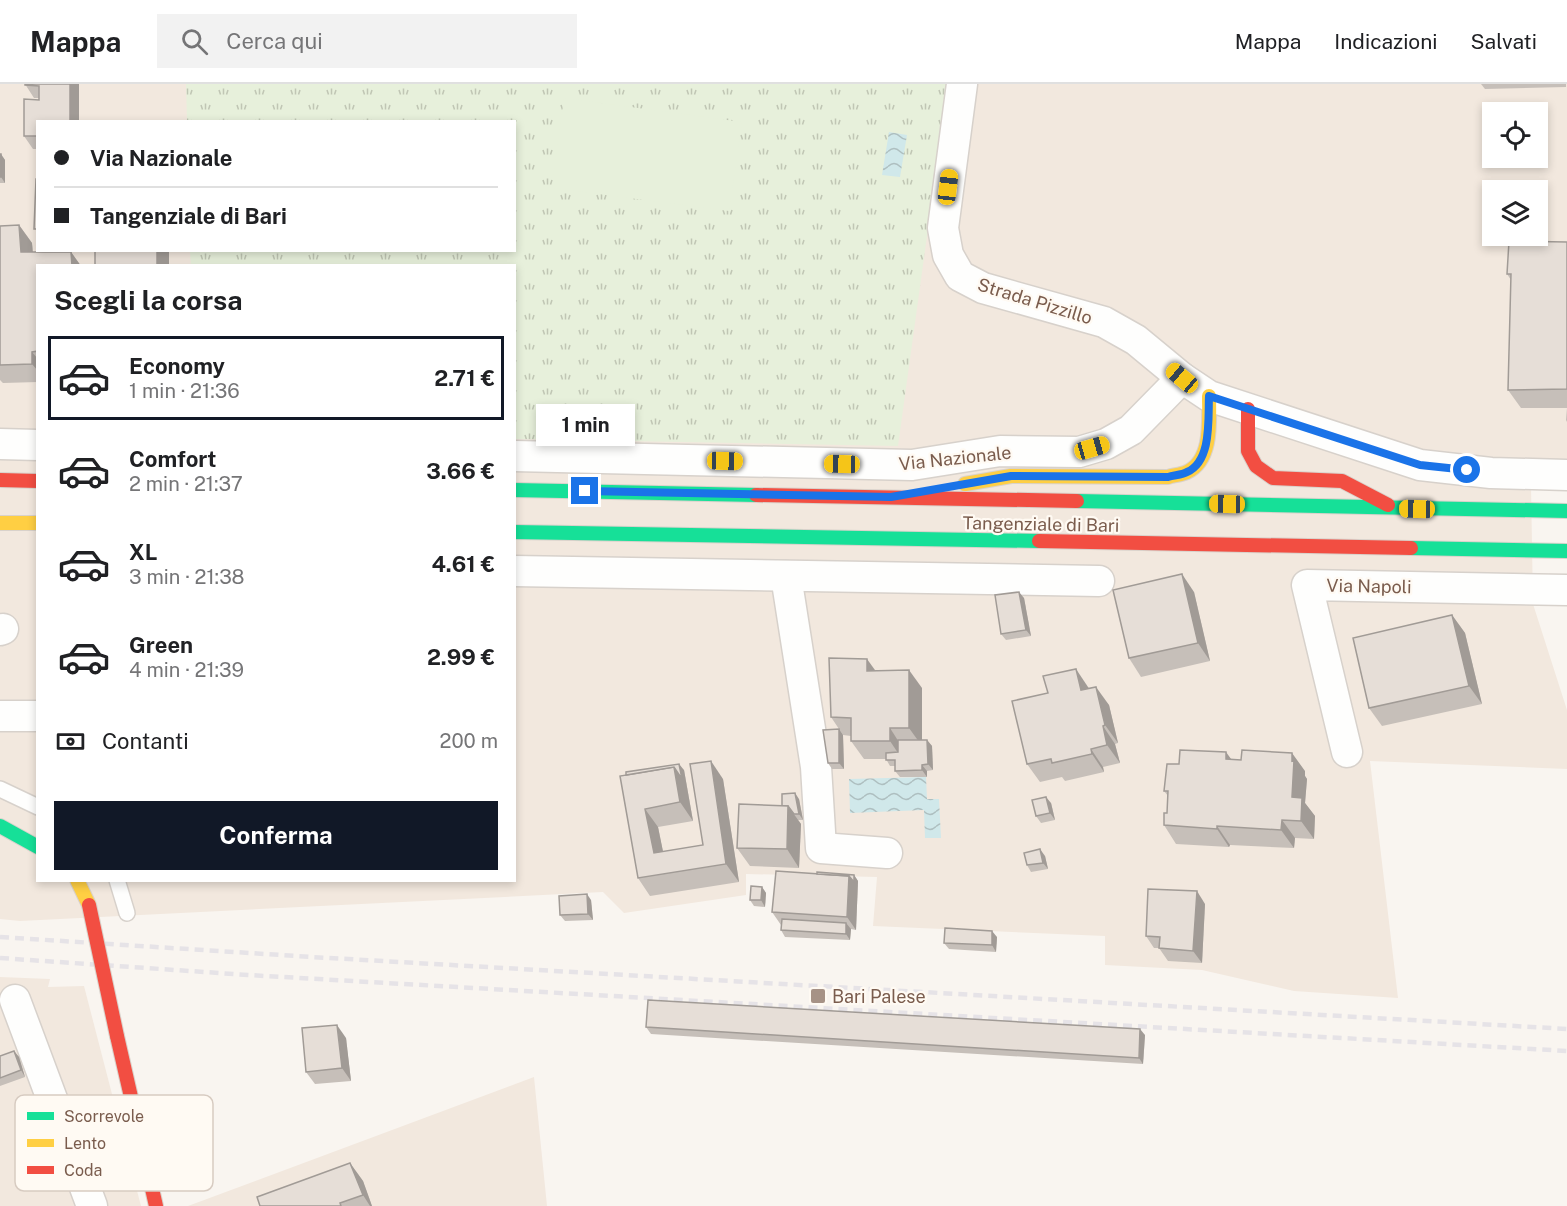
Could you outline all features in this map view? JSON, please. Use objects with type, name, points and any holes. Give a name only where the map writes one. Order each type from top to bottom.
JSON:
[{"type":"main road","points":[[891,497],[1011,476],[1168,477],[1189,472],[1203,457],[1209,396]]},
{"type":"main road","points":[[1248,409],[1248,451],[1256,466],[1273,478],[1342,481],[1395,508]]},
{"type":"main road","points":[[0,480],[36,481]]},
{"type":"main road","name":"Tangenziale di Bari","points":[[516,490],[1567,511]]},
{"type":"main road","points":[[0,523],[36,523]]},
{"type":"main road","name":"Tangenziale di Bari","points":[[516,532],[1567,552]]},
{"type":"main road","points":[[0,826],[36,846]]},
{"type":"main road","points":[[77,882],[89,905],[131,1095]]},
{"type":"main road","points":[[153,1191],[156,1206]]},
{"type":"street","name":"Strada Pizzillo","points":[[962,84],[943,228],[948,255],[960,276],[983,288],[1104,322],[1136,340],[1182,378]]},
{"type":"street","points":[[1182,378],[1209,396],[1420,465],[1491,473],[1567,475]]},
{"type":"street","name":"Via Nazionale","points":[[516,456],[912,465],[1000,451],[1079,452],[1106,444],[1131,430],[1182,378]]},
{"type":"street","points":[[0,444],[36,445]]},
{"type":"street","points":[[516,571],[1099,581]]},
{"type":"street","points":[[786,576],[816,767],[821,848],[887,853]]},
{"type":"street","name":"Via Napoli","points":[[1347,752],[1307,585],[1567,590]]},
{"type":"street","points":[[0,716],[36,716]]},
{"type":"street","points":[[15,1000],[51,1095]]},
{"type":"street","points":[[86,1191],[92,1206]]},
{"type":"lane","points":[[0,789],[36,806]]},
{"type":"lane","points":[[118,882],[128,913]]},
{"type":"shaded area","points":[[0,84],[1567,84],[1567,486],[1531,486],[1533,604],[1567,710],[1567,769],[1370,761],[1398,998],[1294,991],[1202,970],[1105,965],[1105,936],[873,926],[877,877],[746,874],[746,895],[624,913],[603,892],[20,921],[0,919]]},
{"type":"shaded area","points":[[0,977],[50,979],[48,987],[84,986],[112,1095],[15,1095],[15,1191],[137,1191],[141,1206],[0,1206]]},
{"type":"shaded area","points":[[534,1077],[547,1206],[188,1206]]},
{"type":"green space","points":[[186,84],[948,84],[898,446],[516,439],[516,264],[191,264],[190,252],[516,252],[516,120],[187,120]]},
{"type":"green space","points":[[564,98],[742,122],[729,211],[552,188]]},
{"type":"water","points":[[889,132],[907,135],[900,177],[882,175]]},
{"type":"water","points":[[926,777],[927,799],[939,799],[941,838],[925,838],[924,810],[850,813],[849,779]]},
{"type":"building","points":[[70,84],[70,120],[36,120],[36,136],[24,136],[24,99],[39,100],[39,86],[25,85]]},
{"type":"building","points":[[1,154],[1,177],[0,177]]},
{"type":"building","points":[[36,179],[36,229],[34,229]]},
{"type":"building","points":[[19,225],[21,252],[71,252],[72,264],[36,264],[36,351],[32,352],[32,364],[0,365],[0,226]]},
{"type":"building","points":[[1548,242],[1567,242],[1567,389],[1508,390],[1511,274],[1507,274],[1509,246],[1548,246]]},
{"type":"building","points":[[95,252],[157,252],[157,264],[95,264]]},
{"type":"building","points":[[1182,574],[1198,643],[1129,658],[1113,590]]},
{"type":"building","points":[[1019,592],[1026,630],[1001,634],[995,595]]},
{"type":"building","points":[[1452,615],[1469,686],[1369,708],[1353,638]]},
{"type":"building","points":[[829,658],[867,659],[867,671],[909,670],[909,728],[890,728],[890,741],[851,741],[851,718],[831,717]]},
{"type":"building","points":[[1076,669],[1081,690],[1096,687],[1107,745],[1091,749],[1092,754],[1052,763],[1051,759],[1027,764],[1012,701],[1048,693],[1043,676]]},
{"type":"building","points":[[839,729],[839,763],[828,763],[823,730]]},
{"type":"building","points":[[898,740],[927,740],[928,764],[922,765],[922,770],[895,771],[895,760],[886,760],[886,753],[898,752]]},
{"type":"building","points":[[1180,750],[1226,752],[1226,759],[1241,760],[1242,750],[1292,753],[1292,761],[1294,760],[1292,797],[1302,798],[1301,821],[1282,820],[1281,830],[1164,825],[1164,813],[1167,813],[1168,791],[1164,791],[1167,764],[1179,764]]},
{"type":"building","points":[[711,761],[726,864],[638,878],[620,776],[674,767],[680,802],[645,809],[654,853],[703,845],[690,764]]},
{"type":"building","points":[[679,764],[682,779],[674,767],[626,775],[626,772]]},
{"type":"building","points":[[795,793],[799,814],[794,814],[788,806],[782,806],[782,794]]},
{"type":"building","points":[[1046,797],[1050,813],[1036,816],[1032,800]]},
{"type":"building","points":[[739,804],[788,806],[787,849],[737,848]]},
{"type":"building","points":[[1040,849],[1043,863],[1027,865],[1024,853]]},
{"type":"building","points":[[776,871],[849,876],[847,917],[772,912]]},
{"type":"building","points":[[817,872],[854,875],[854,882],[849,876],[817,874]]},
{"type":"building","points":[[751,886],[762,887],[761,900],[750,900]]},
{"type":"building","points":[[1148,889],[1197,891],[1193,951],[1159,948],[1160,937],[1146,936]]},
{"type":"building","points":[[587,894],[588,914],[560,915],[559,896]]},
{"type":"building","points":[[782,919],[846,923],[846,934],[781,930]]},
{"type":"building","points":[[945,928],[992,931],[992,945],[944,943]]},
{"type":"building","points":[[648,1000],[1140,1029],[1139,1058],[646,1027]]},
{"type":"building","points":[[337,1025],[342,1068],[306,1072],[302,1028]]},
{"type":"building","points":[[14,1051],[21,1070],[0,1078],[0,1056]]},
{"type":"building","points":[[350,1163],[363,1195],[340,1203],[341,1206],[260,1206],[257,1197]]},
{"type":"railway","points":[[0,937],[1567,1029]]},
{"type":"railway","points":[[0,958],[248,975],[1567,1051]]},
{"type":"traffic: fast","points":[[516,490],[756,495]]},
{"type":"traffic: fast","points":[[1077,501],[1567,511]]},
{"type":"traffic: fast","points":[[516,532],[1039,541]]},
{"type":"traffic: fast","points":[[1411,548],[1567,551]]},
{"type":"traffic: fast","points":[[0,826],[36,846]]},
{"type":"traffic: slow","points":[[965,484],[1011,476],[1168,477],[1185,473],[1195,466],[1205,449],[1209,427],[1209,396]]},
{"type":"traffic: slow","points":[[0,523],[36,523]]},
{"type":"traffic: slow","points":[[78,882],[89,905]]},
{"type":"traffic: jam","points":[[1248,409],[1248,451],[1256,466],[1273,478],[1342,481],[1388,505]]},
{"type":"traffic: jam","points":[[0,480],[36,481]]},
{"type":"traffic: jam","points":[[756,495],[1077,501]]},
{"type":"traffic: jam","points":[[1039,541],[1411,548]]},
{"type":"traffic: jam","points":[[89,905],[117,1036]]},
{"type":"traffic: jam","points":[[117,1036],[131,1095]]},
{"type":"traffic: jam","points":[[153,1191],[156,1206]]},
{"type":"place","name":"Bari Palese","points":[[818,996]]},
{"type":"route","points":[[585,491],[891,497],[1011,476],[1168,477],[1189,472],[1203,457],[1209,396],[1420,465],[1467,470]]}]
